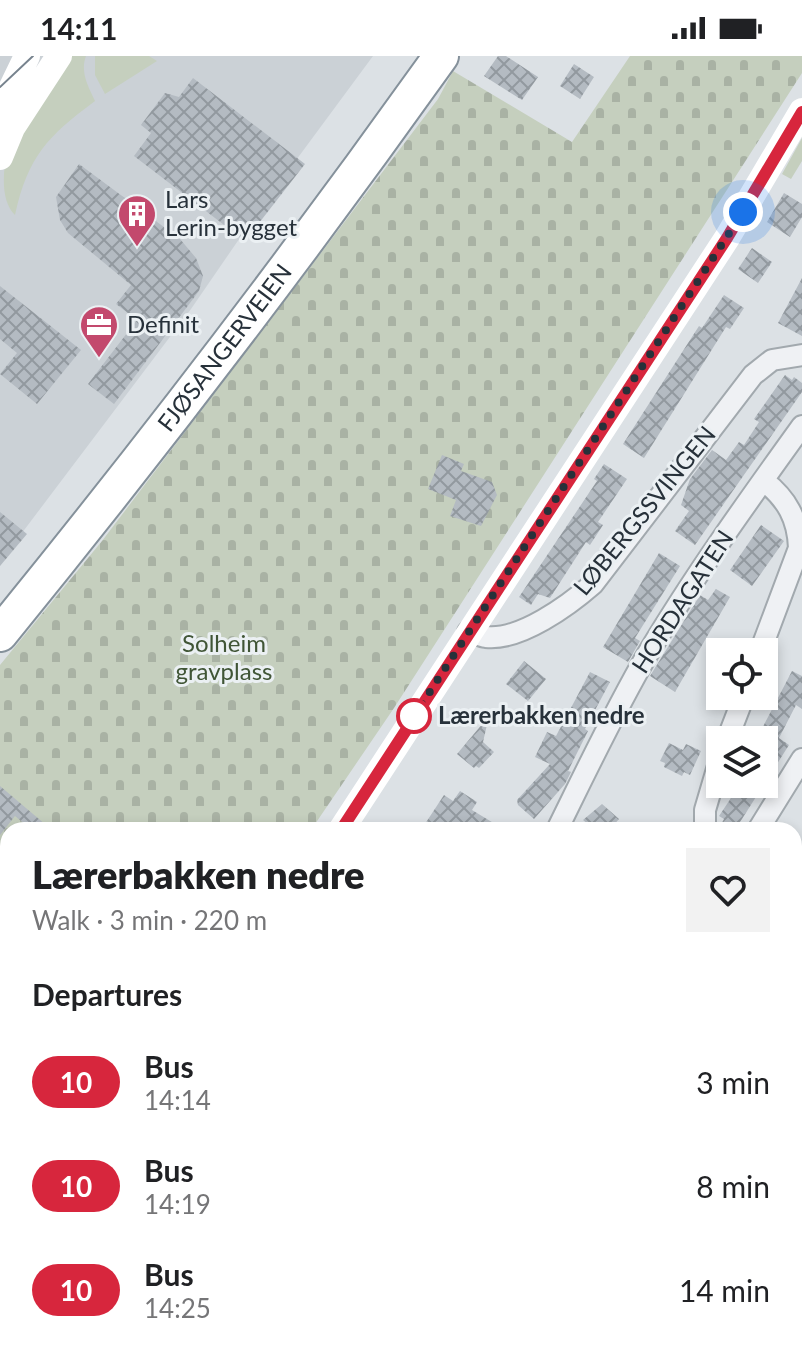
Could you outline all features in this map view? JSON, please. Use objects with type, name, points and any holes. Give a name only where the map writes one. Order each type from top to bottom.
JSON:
[{"type":"highway","name":"FJØSANGERVEIEN","points":[[0,602],[193,359],[415,56]]},
{"type":"highway","name":"FJØSANGERVEIEN","points":[[0,634],[156,440],[269,292],[441,56]]},
{"type":"street","points":[[0,112],[27,56]]},
{"type":"street","points":[[0,157],[12,128],[59,56]]},
{"type":"street","points":[[346,822],[727,238],[802,111]]},
{"type":"street","name":"LØBERGSSVINGEN","points":[[468,632],[501,637],[543,619],[593,584],[753,375],[772,360],[802,355]]},
{"type":"street","name":"HORDAGATEN","points":[[561,822],[647,656],[695,579],[802,426]]},
{"type":"street","points":[[764,481],[781,494],[791,511],[799,548],[765,638]]},
{"type":"street","points":[[763,822],[802,759]]},
{"type":"street","points":[[706,822],[708,798]]},
{"type":"shaded area","points":[[0,56],[373,56],[257,213],[191,309],[0,562]]},
{"type":"green space","points":[[66,56],[86,56],[84,73],[95,101],[64,125],[42,149],[26,177],[15,215],[5,196],[6,157]]},
{"type":"green space","points":[[95,56],[149,56],[157,61],[105,94],[95,75]]},
{"type":"green space","name":"Solheim gravplass","points":[[630,56],[802,56],[802,73],[394,708],[316,822],[0,822],[0,665],[102,541],[438,99],[453,71],[572,142]]},
{"type":"green space","points":[[802,138],[802,161],[791,179],[782,174]]},
{"type":"building","points":[[498,56],[506,56],[538,77],[522,100],[484,76]]},
{"type":"building","points":[[574,64],[594,77],[580,99],[560,86]]},
{"type":"building","points":[[193,78],[305,164],[245,241],[134,156],[151,133],[141,125],[165,93],[179,97]]},
{"type":"building","name":"Lars Lerin-bygget","points":[[79,164],[180,239],[196,258],[203,276],[199,291],[114,404],[88,384],[137,320],[116,304],[131,285],[68,233],[60,220],[56,197]]},
{"type":"building","points":[[784,193],[802,204],[802,217],[790,237],[767,222]]},
{"type":"building","points":[[752,248],[772,262],[758,283],[738,269]]},
{"type":"building","points":[[802,278],[802,336],[778,323]]},
{"type":"building","points":[[0,286],[81,350],[37,404],[0,374],[17,353],[0,339]]},
{"type":"building","points":[[724,295],[744,308],[730,329],[726,327],[644,458],[623,444],[699,326],[702,328]]},
{"type":"building","points":[[785,375],[802,383],[802,392],[695,545],[675,531],[689,511],[681,505],[690,479],[712,450],[726,460],[739,442],[744,445],[759,422],[754,419]]},
{"type":"building","points":[[442,455],[464,464],[461,471],[492,482],[497,495],[481,526],[450,516],[456,500],[428,489]]},
{"type":"building","points":[[604,464],[627,479],[598,522],[603,525],[590,545],[586,542],[550,598],[538,594],[531,605],[519,597],[597,481],[594,479]]},
{"type":"building","points":[[0,512],[27,534],[0,566]]},
{"type":"building","points":[[761,525],[784,541],[752,586],[730,570]]},
{"type":"building","points":[[659,553],[680,566],[635,638],[640,641],[628,662],[603,647]]},
{"type":"building","points":[[716,589],[730,597],[675,692],[650,676],[700,595],[708,600]]},
{"type":"building","points":[[524,661],[546,679],[528,701],[506,684]]},
{"type":"building","points":[[792,671],[802,676],[802,709],[796,705],[779,738],[789,745],[778,762],[778,726],[763,726],[772,710],[778,710],[778,698]]},
{"type":"building","points":[[590,672],[610,682],[585,729],[588,731],[568,771],[571,772],[565,784],[534,819],[518,805],[517,800],[550,764],[535,757],[547,732],[556,736]]},
{"type":"building","points":[[489,716],[483,742],[494,752],[479,768],[474,768],[457,754]]},
{"type":"building","points":[[669,743],[683,750],[686,744],[701,751],[690,775],[684,772],[682,776],[664,767],[665,763],[660,761]]},
{"type":"building","points":[[0,786],[42,822],[22,822],[15,816],[10,822],[0,822]]},
{"type":"building","points":[[460,791],[477,802],[472,810],[492,822],[426,822],[444,795],[453,801]]},
{"type":"building","points":[[731,798],[755,798],[740,822],[722,822],[724,819],[719,816]]},
{"type":"building","points":[[602,804],[619,819],[616,822],[583,820]]},
{"type":"tram line","points":[[0,87],[33,56]]},
{"type":"bus line","name":"10","points":[[346,822],[727,238],[802,112]]},
{"type":"place","name":"Lars Lerin-bygget","points":[[137,248]]},
{"type":"place","name":"Definit","points":[[99,359]]},
{"type":"place","name":"Lærerbakken nedre","points":[[414,716]]},
{"type":"route","points":[[414,716],[743,212]]}]
